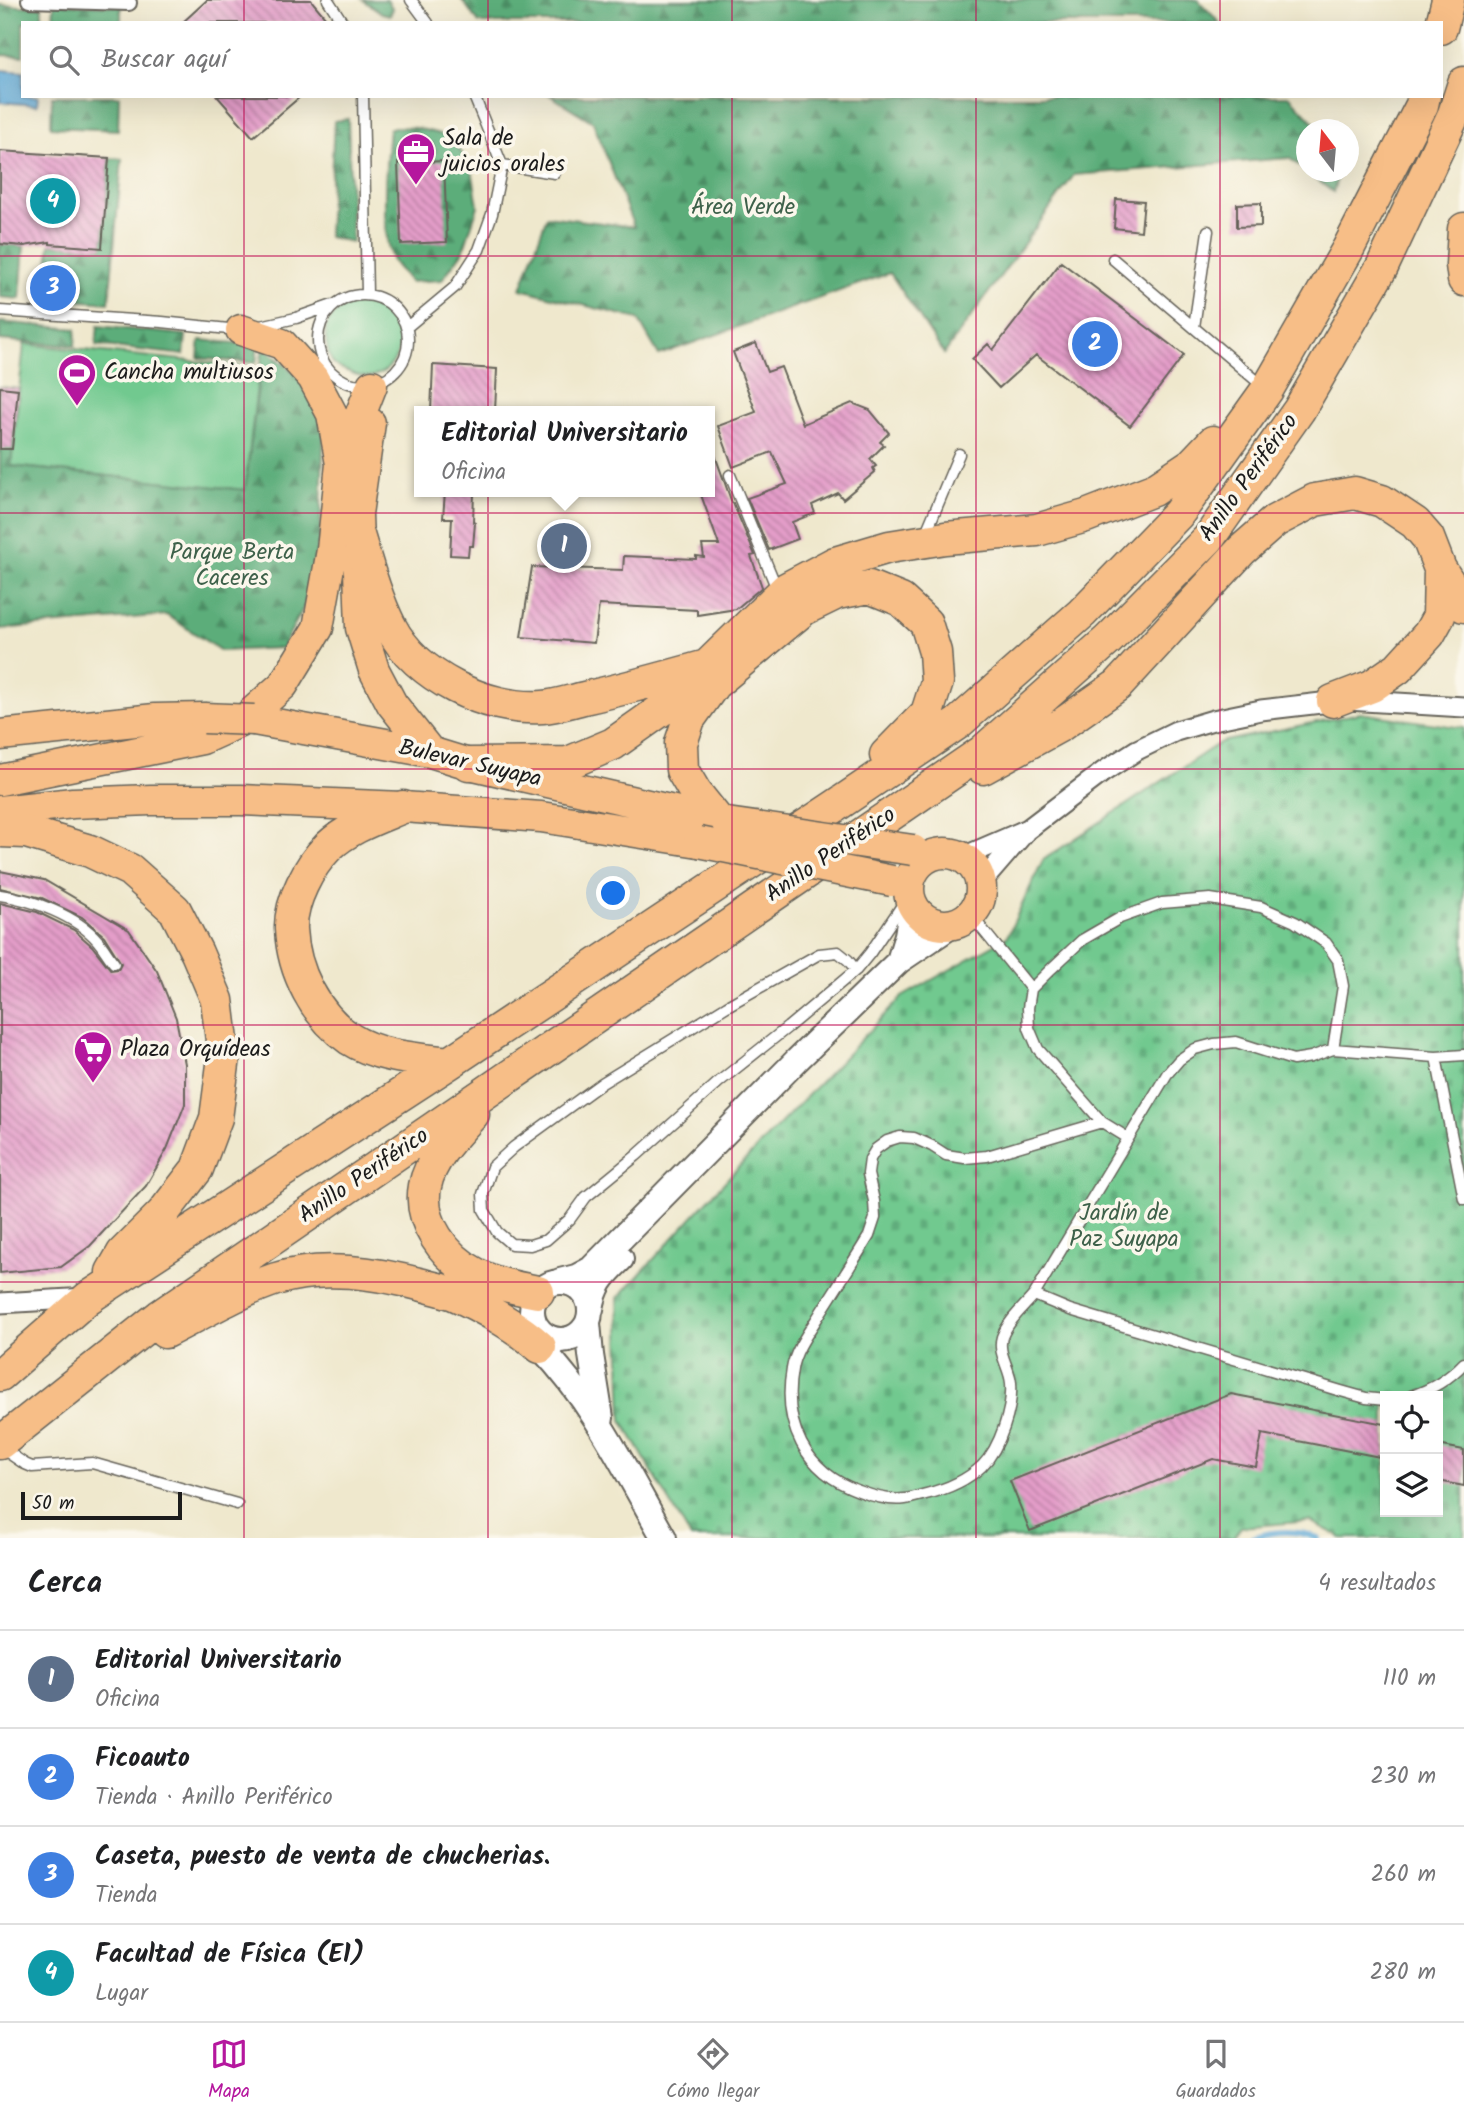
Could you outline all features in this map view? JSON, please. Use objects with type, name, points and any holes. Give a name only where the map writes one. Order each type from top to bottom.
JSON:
[{"type":"highway","points":[[1443,21],[1448,0]]},
{"type":"highway","name":"Anillo Periférico","points":[[0,1444],[160,1316],[982,752],[1108,640],[1208,538],[1299,410],[1382,267],[1454,114],[1464,83]]},
{"type":"highway","name":"Anillo Periférico","points":[[0,1375],[95,1293],[449,1063],[958,723],[1082,613],[1178,514],[1267,390],[1348,249],[1424,98]]},
{"type":"highway","points":[[1464,229],[1464,280]]},
{"type":"highway","points":[[469,764],[568,763],[613,744],[664,708],[786,589],[835,563],[889,547],[945,538],[1037,530],[1086,516],[1153,490],[1192,464],[1267,390]]},
{"type":"highway","points":[[891,815],[1061,725],[1118,685],[1242,550],[1275,521],[1315,500],[1355,493],[1382,501],[1415,523],[1428,538],[1440,569],[1464,606]]},
{"type":"highway","points":[[358,535],[390,626],[406,650],[416,662],[455,687],[488,700],[499,704],[542,707],[634,687],[708,666]]},
{"type":"highway","points":[[1332,701],[1372,686],[1398,668],[1429,634],[1439,615],[1440,569]]},
{"type":"highway","points":[[715,829],[682,770],[681,743],[690,719],[714,684],[804,609],[837,593],[869,587],[901,600],[926,623],[935,652],[937,682],[927,713],[837,805]]},
{"type":"highway","points":[[403,807],[351,829],[327,848],[307,874],[296,899],[290,927],[296,960],[307,993],[328,1019],[350,1039],[380,1052],[449,1063]]},
{"type":"highway","points":[[0,831],[26,832],[90,851],[130,870],[175,910],[217,1000],[224,1057],[216,1118],[197,1170],[163,1213],[123,1253],[95,1293]]},
{"type":"highway","points":[[499,1083],[440,1152],[425,1184],[424,1205],[428,1222],[438,1241],[453,1258],[475,1274],[505,1285],[549,1287]]},
{"type":"highway","points":[[92,1369],[244,1292],[277,1279],[338,1271],[393,1277],[453,1293],[544,1346]]},
{"type":"main road","points":[[0,780],[192,743],[244,720],[283,685],[318,628],[332,550],[341,464],[332,414],[313,378],[282,344],[241,330]]},
{"type":"main road","points":[[341,464],[378,382]]},
{"type":"main road","points":[[378,382],[357,514],[361,628],[374,670],[392,704],[430,752]]},
{"type":"main road","name":"Bulevar Suyapa","points":[[0,735],[156,719],[254,720],[430,752],[715,829],[906,891]]},
{"type":"main road","name":"Bulevar Suyapa","points":[[0,811],[73,803],[151,800],[241,800],[403,807],[715,829],[938,854]]},
{"type":"main road","points":[[938,854],[972,864],[981,883],[982,894],[978,905],[961,920],[940,926],[919,916],[906,891],[918,865],[938,854]]},
{"type":"street","points":[[29,0],[129,3]]},
{"type":"street","points":[[981,883],[1028,829],[1103,772],[1137,750],[1176,731],[1261,710],[1332,701],[1464,707]]},
{"type":"street","points":[[938,854],[1028,829]]},
{"type":"street","points":[[899,961],[908,935],[906,891]]},
{"type":"street","points":[[664,1538],[586,1402],[544,1346],[533,1321],[533,1301],[549,1287],[591,1269],[797,1060],[899,961],[961,920]]},
{"type":"street","points":[[544,1346],[547,1337],[570,1339],[581,1333],[601,1278],[794,1079],[798,1070],[797,1060]]},
{"type":"street","points":[[549,1287],[571,1283],[581,1289],[587,1298],[591,1355],[605,1433]]},
{"type":"street","points":[[0,1303],[95,1293]]},
{"type":"street","points":[[544,1346],[564,1367],[575,1367],[591,1355]]},
{"type":"lane","points":[[328,0],[342,21]]},
{"type":"lane","points":[[411,0],[427,21]]},
{"type":"lane","points":[[363,98],[367,294]]},
{"type":"lane","points":[[407,327],[455,287],[479,250],[492,215],[502,165],[475,98]]},
{"type":"lane","points":[[502,165],[555,173]]},
{"type":"lane","points":[[1194,327],[1208,231]]},
{"type":"lane","points":[[1112,259],[1267,390]]},
{"type":"lane","points":[[0,311],[241,330],[296,317],[333,305],[349,296],[367,294],[380,297],[391,304],[400,313],[407,327],[409,342],[405,357],[397,370],[378,382],[355,385],[339,379],[326,368],[318,353],[317,336],[322,319],[333,305]]},
{"type":"lane","points":[[922,542],[959,454]]},
{"type":"lane","points":[[730,475],[779,596]]},
{"type":"lane","points":[[856,970],[838,952],[819,954],[727,1006],[602,1083],[514,1147],[492,1167],[483,1194],[484,1210],[497,1232],[511,1244],[530,1245],[546,1240],[570,1219],[586,1197],[720,1081],[856,970],[870,953],[906,891]]},
{"type":"lane","points":[[0,895],[45,906],[76,922],[97,939],[114,963]]},
{"type":"lane","points":[[1128,1138],[1102,1122],[1038,1049],[1029,1028],[1028,1007],[1031,989],[1082,940],[1120,918],[1162,903],[1210,900],[1261,907],[1296,922],[1326,943],[1338,960],[1343,986],[1333,1049]]},
{"type":"lane","points":[[961,920],[1031,989]]},
{"type":"lane","points":[[1102,1122],[987,1156],[965,1158],[946,1155],[914,1138],[900,1137],[887,1141],[876,1149],[869,1166],[875,1218],[869,1236],[803,1342],[792,1367],[791,1403],[794,1425],[804,1450],[820,1469],[841,1485],[872,1495],[903,1499],[960,1484],[983,1465],[1000,1439],[1009,1404],[1011,1382],[1002,1356],[1001,1339],[1009,1323],[1034,1295],[1167,1074],[1179,1060],[1195,1049],[1236,1042],[1293,1060],[1333,1049],[1436,1057],[1464,1055]]},
{"type":"lane","points":[[1436,1057],[1464,1199]]},
{"type":"lane","points":[[1034,1295],[1070,1310],[1341,1391],[1380,1399]]},
{"type":"lane","points":[[1428,1391],[1451,1377],[1464,1363]]},
{"type":"lane","points":[[0,1444],[32,1466],[92,1463],[237,1504]]},
{"type":"green space","points":[[363,0],[387,0],[393,9],[390,15],[382,13]]},
{"type":"green space","points":[[462,0],[1198,0],[1218,21],[478,21]]},
{"type":"green space","points":[[54,4],[121,6],[121,21],[53,21]]},
{"type":"green space","points":[[0,5],[42,7],[42,21],[21,21],[21,56],[0,55]]},
{"type":"green space","points":[[52,98],[119,98],[118,130],[51,127]]},
{"type":"green space","name":"Área Verde","points":[[554,98],[1291,98],[1311,119],[1296,119],[1296,163],[1289,158],[1074,175],[944,354],[890,273],[659,355],[638,319],[521,289],[547,216],[634,227],[593,122]]},
{"type":"green space","points":[[348,119],[352,242],[328,237],[334,121]]},
{"type":"green space","points":[[417,128],[440,134],[456,144],[472,169],[478,206],[463,251],[442,280],[410,282],[393,261],[389,249],[385,216],[386,177],[389,129]]},
{"type":"green space","points":[[109,158],[122,159],[109,303],[59,299],[61,279],[47,277],[50,244],[102,248]]},
{"type":"green space","points":[[1320,182],[1336,182],[1333,192]]},
{"type":"green space","points":[[0,244],[24,246],[20,299],[0,297]]},
{"type":"green space","points":[[364,302],[380,307],[391,315],[398,327],[400,340],[398,353],[391,365],[381,373],[367,377],[334,364],[326,337],[328,322],[339,310]]},
{"type":"green space","points":[[0,322],[76,329],[75,346],[0,340]]},
{"type":"green space","points":[[98,326],[186,335],[184,355],[96,345]]},
{"type":"green space","points":[[200,340],[258,345],[256,363],[198,358]]},
{"type":"green space","points":[[24,344],[259,368],[245,490],[11,466]]},
{"type":"green space","name":"Parque Berta Caceres","points":[[263,346],[310,386],[324,424],[320,535],[304,607],[282,648],[221,651],[167,615],[0,629],[0,387],[18,389],[11,466],[245,490]]},
{"type":"green space","name":"Jardín de Paz Suyapa","points":[[1360,713],[1464,728],[1464,1538],[1342,1538],[1310,1521],[1241,1527],[1233,1538],[691,1538],[622,1420],[618,1298],[730,1176],[902,997],[1007,937],[1043,860],[1221,742]]},
{"type":"water","points":[[0,70],[21,72],[21,98],[38,98],[37,105],[0,102]]},
{"type":"building","points":[[207,0],[311,0],[328,21],[184,21]]},
{"type":"building","points":[[219,98],[299,98],[253,137]]},
{"type":"building","points":[[0,151],[109,158],[102,248],[50,242],[24,246],[0,244]]},
{"type":"building","points":[[444,161],[447,242],[401,244],[398,163]]},
{"type":"building","points":[[1116,199],[1144,201],[1141,231],[1114,228]]},
{"type":"building","points":[[1261,203],[1261,226],[1237,227],[1237,204]]},
{"type":"building","points":[[1061,262],[1184,355],[1130,426],[1036,355],[999,388],[972,359],[988,344],[993,350]]},
{"type":"building","points":[[756,343],[767,372],[781,367],[803,424],[852,403],[870,410],[889,433],[880,442],[884,445],[870,459],[876,466],[873,468],[875,472],[843,499],[838,493],[812,505],[815,513],[792,522],[798,539],[769,550],[747,498],[787,484],[772,452],[733,467],[718,426],[756,412],[733,352]]},
{"type":"building","points":[[433,365],[497,369],[495,406],[431,406]]},
{"type":"building","points":[[0,387],[18,389],[12,449],[0,449]]},
{"type":"building","points":[[715,455],[755,555],[751,556],[762,587],[736,609],[697,615],[697,610],[599,605],[594,643],[521,637],[532,567],[623,570],[624,556],[696,559],[696,556],[704,557],[702,545],[719,545],[702,497],[715,497]]},
{"type":"building","points":[[445,497],[474,497],[473,546],[469,546],[468,556],[450,555],[452,518],[443,518]]},
{"type":"building","name":"Plaza Orquídeas","points":[[0,871],[44,880],[129,930],[157,971],[176,1018],[185,1064],[185,1104],[167,1149],[146,1186],[90,1246],[61,1267],[0,1273],[0,903],[37,912],[74,930],[92,946],[111,970],[118,969],[121,963],[104,936],[82,917],[42,898],[0,888]]},
{"type":"building","points":[[1231,1394],[1380,1423],[1380,1457],[1262,1434],[1256,1467],[1213,1459],[1030,1531],[1010,1481]]},
{"type":"building","points":[[1443,1446],[1464,1450],[1464,1486],[1443,1482]]},
{"type":"waterway","points":[[1253,1538],[1286,1532],[1318,1538]]},
{"type":"place","name":"Sala de juicios orales","points":[[416,186]]},
{"type":"place","name":"Facultad de Física (E1)","points":[[53,201]]},
{"type":"place","name":"Caseta, puesto de venta de chucherias.","points":[[53,288]]},
{"type":"place","name":"Ficoauto","points":[[1095,344]]},
{"type":"place","name":"Cancha multiusos","points":[[77,407]]},
{"type":"place","name":"Editorial Universitario","points":[[564,546]]},
{"type":"place","name":"Plaza Orquídeas","points":[[93,1084]]}]
